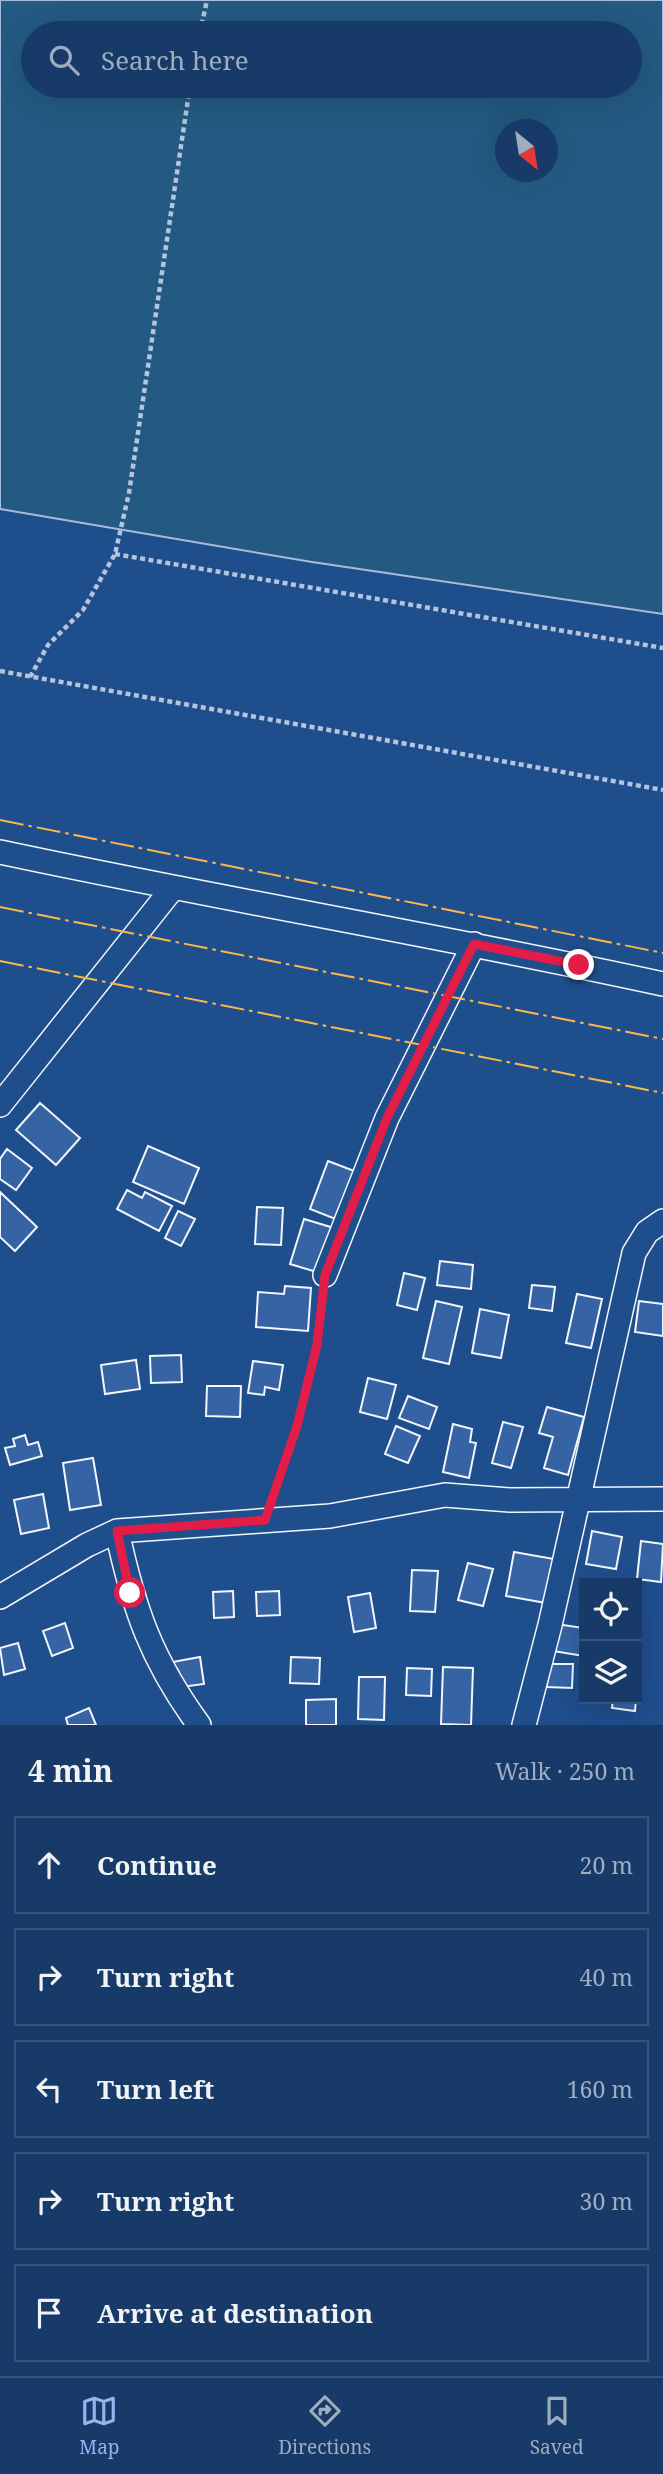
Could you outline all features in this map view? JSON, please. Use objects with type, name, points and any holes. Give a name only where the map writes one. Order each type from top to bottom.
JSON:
[{"type":"street","points":[[0,852],[172,889],[474,944],[663,984]]},
{"type":"street","points":[[0,1105],[172,889]]},
{"type":"street","points":[[325,1275],[387,1118],[474,944]]},
{"type":"street","points":[[524,1725],[579,1501],[635,1253],[647,1232],[663,1221]]},
{"type":"street","points":[[0,1597],[87,1545],[117,1531],[330,1516],[445,1495],[579,1501],[663,1499]]},
{"type":"street","points":[[117,1531],[130,1593],[150,1648],[172,1689],[199,1725]]},
{"type":"path","points":[[203,21],[207,0]]},
{"type":"path","points":[[30,677],[48,645],[83,610],[115,554],[129,493],[188,98]]},
{"type":"path","points":[[115,554],[663,648]]},
{"type":"path","points":[[0,671],[663,790]]},
{"type":"path","points":[[265,1520],[297,1426],[317,1345],[325,1275]]},
{"type":"shaded area","points":[[0,0],[663,0],[663,614],[312,562],[0,509]]},
{"type":"building","points":[[40,1103],[80,1138],[56,1165],[16,1130]]},
{"type":"building","points":[[148,1146],[199,1168],[184,1204],[133,1182]]},
{"type":"building","points":[[7,1149],[32,1168],[16,1190],[0,1179],[0,1159]]},
{"type":"building","points":[[328,1161],[357,1172],[338,1220],[310,1209]]},
{"type":"building","points":[[127,1190],[142,1198],[145,1192],[172,1206],[159,1231],[117,1209]]},
{"type":"building","points":[[0,1192],[37,1227],[15,1251],[0,1237]]},
{"type":"building","points":[[257,1207],[283,1208],[281,1245],[255,1244]]},
{"type":"building","points":[[178,1211],[195,1219],[181,1246],[165,1238]]},
{"type":"building","points":[[304,1219],[334,1228],[320,1273],[290,1264]]},
{"type":"building","points":[[440,1261],[473,1265],[471,1289],[437,1285]]},
{"type":"building","points":[[404,1273],[425,1278],[417,1310],[397,1305]]},
{"type":"building","points":[[532,1285],[555,1287],[552,1311],[529,1308]]},
{"type":"building","points":[[285,1286],[311,1288],[308,1331],[256,1327],[258,1292],[284,1294]]},
{"type":"building","points":[[577,1294],[602,1299],[591,1348],[566,1343]]},
{"type":"building","points":[[436,1301],[462,1307],[449,1364],[423,1358]]},
{"type":"building","points":[[639,1301],[663,1304],[663,1336],[635,1332]]},
{"type":"building","points":[[480,1309],[509,1315],[501,1358],[472,1353]]},
{"type":"building","points":[[181,1355],[182,1382],[151,1383],[150,1356]]},
{"type":"building","points":[[136,1360],[140,1389],[105,1394],[101,1365]]},
{"type":"building","points":[[253,1361],[283,1365],[279,1390],[265,1387],[264,1395],[248,1393]]},
{"type":"building","points":[[368,1378],[396,1385],[387,1419],[360,1412]]},
{"type":"building","points":[[207,1386],[241,1386],[240,1417],[206,1416]]},
{"type":"building","points":[[408,1396],[437,1407],[429,1429],[399,1418]]},
{"type":"building","points":[[547,1407],[584,1417],[568,1475],[544,1468],[553,1437],[539,1433]]},
{"type":"building","points":[[503,1422],[523,1427],[511,1468],[492,1463]]},
{"type":"building","points":[[453,1424],[472,1429],[470,1442],[476,1443],[469,1478],[443,1472]]},
{"type":"building","points":[[396,1426],[420,1436],[408,1463],[385,1454]]},
{"type":"building","points":[[25,1435],[28,1445],[38,1442],[42,1456],[10,1465],[5,1448],[15,1446],[13,1439]]},
{"type":"building","points":[[93,1458],[101,1505],[70,1510],[63,1463]]},
{"type":"building","points":[[43,1494],[49,1528],[21,1534],[14,1500]]},
{"type":"building","points":[[592,1531],[622,1537],[616,1569],[586,1564]]},
{"type":"building","points":[[641,1541],[663,1544],[661,1582],[637,1578]]},
{"type":"building","points":[[514,1552],[554,1559],[546,1603],[506,1596]]},
{"type":"building","points":[[468,1563],[493,1569],[483,1606],[458,1600]]},
{"type":"building","points":[[412,1570],[438,1571],[435,1612],[410,1611]]},
{"type":"building","points":[[233,1591],[234,1617],[214,1618],[213,1592]]},
{"type":"building","points":[[279,1591],[280,1615],[257,1616],[256,1592]]},
{"type":"building","points":[[370,1593],[376,1628],[354,1632],[348,1597]]},
{"type":"building","points":[[65,1623],[73,1648],[52,1656],[43,1631]]},
{"type":"building","points":[[556,1624],[579,1627],[579,1655],[553,1651]]},
{"type":"building","points":[[18,1643],[25,1669],[4,1675],[0,1648]]},
{"type":"building","points":[[200,1657],[204,1684],[181,1687],[178,1670],[168,1672],[167,1663]]},
{"type":"building","points":[[291,1657],[320,1658],[319,1684],[290,1683]]},
{"type":"building","points":[[548,1664],[573,1664],[572,1688],[547,1687]]},
{"type":"building","points":[[443,1667],[473,1668],[471,1725],[441,1724]]},
{"type":"building","points":[[407,1668],[432,1669],[431,1696],[406,1695]]},
{"type":"building","points":[[359,1677],[385,1677],[384,1720],[358,1719]]},
{"type":"building","points":[[336,1699],[336,1725],[306,1725],[306,1700]]},
{"type":"building","points":[[612,1704],[636,1704],[635,1711],[612,1708]]},
{"type":"building","points":[[89,1708],[96,1725],[68,1725],[66,1718]]},
{"type":"power","points":[[0,820],[663,953]]},
{"type":"power","points":[[0,907],[663,1039]]},
{"type":"power","points":[[0,961],[663,1093]]},
{"type":"route","points":[[130,1593],[117,1531],[265,1520],[297,1426],[317,1345],[325,1275],[387,1118],[474,944],[579,965]]}]
